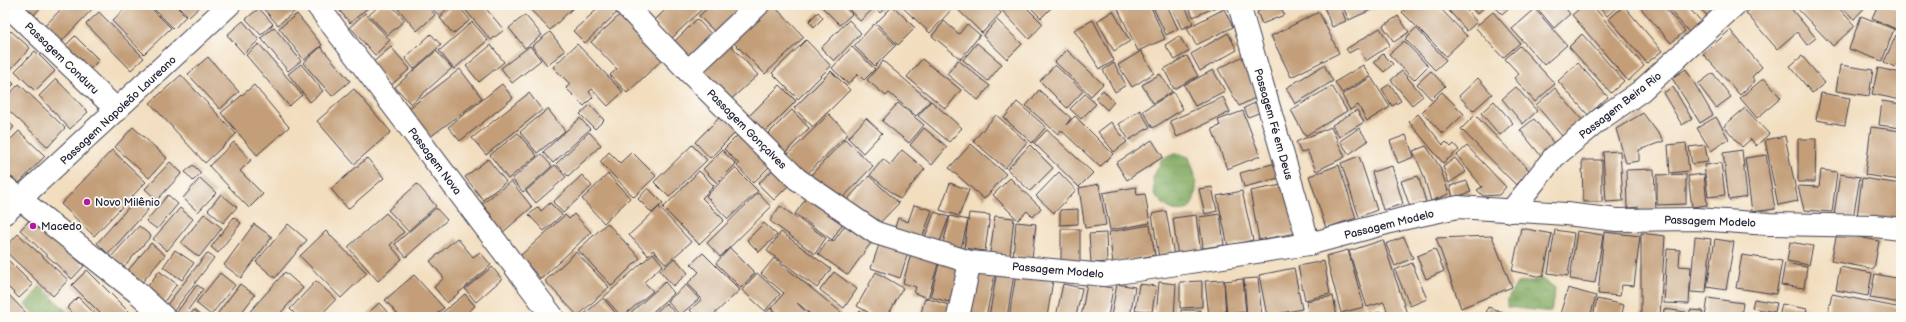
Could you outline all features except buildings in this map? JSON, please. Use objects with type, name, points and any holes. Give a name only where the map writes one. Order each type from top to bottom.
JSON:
[{"type":"street","name":"Passagem Conduru","points":[[7,5],[117,110]]},
{"type":"street","name":"Passagem Napoleão Laureano","points":[[10,200],[117,110],[229,5]]},
{"type":"street","name":"Passagem Nova","points":[[317,5],[554,317]]},
{"type":"street","name":"Passagem Gonçalves","points":[[625,5],[688,71],[797,179],[883,236]]},
{"type":"street","points":[[688,71],[758,5]]},
{"type":"street","name":"Passagem Fé em Deus","points":[[1239,5],[1309,244]]},
{"type":"street","name":"Passagem Beira Rio","points":[[1511,211],[1554,157],[1602,118],[1641,91],[1735,5]]},
{"type":"street","points":[[10,200],[138,293],[164,317]]},
{"type":"street","name":"Passagem Modelo","points":[[883,236],[970,262],[1104,275],[1309,244],[1402,219],[1458,207],[1566,214],[1617,220],[1696,219],[1769,224],[1875,226],[1901,228]]},
{"type":"street","points":[[958,317],[970,262]]},
{"type":"green space","points":[[1177,153],[1189,157],[1196,183],[1195,196],[1189,209],[1178,211],[1162,203],[1154,195],[1153,178],[1162,159]]},
{"type":"green space","points":[[1543,279],[1555,288],[1551,312],[1507,307],[1507,300],[1517,283]]},
{"type":"green space","points":[[40,286],[73,317],[38,317],[25,305]]},
{"type":"place","name":"Novo Milênio","points":[[87,202]]},
{"type":"place","name":"Macedo","points":[[33,226]]}]
